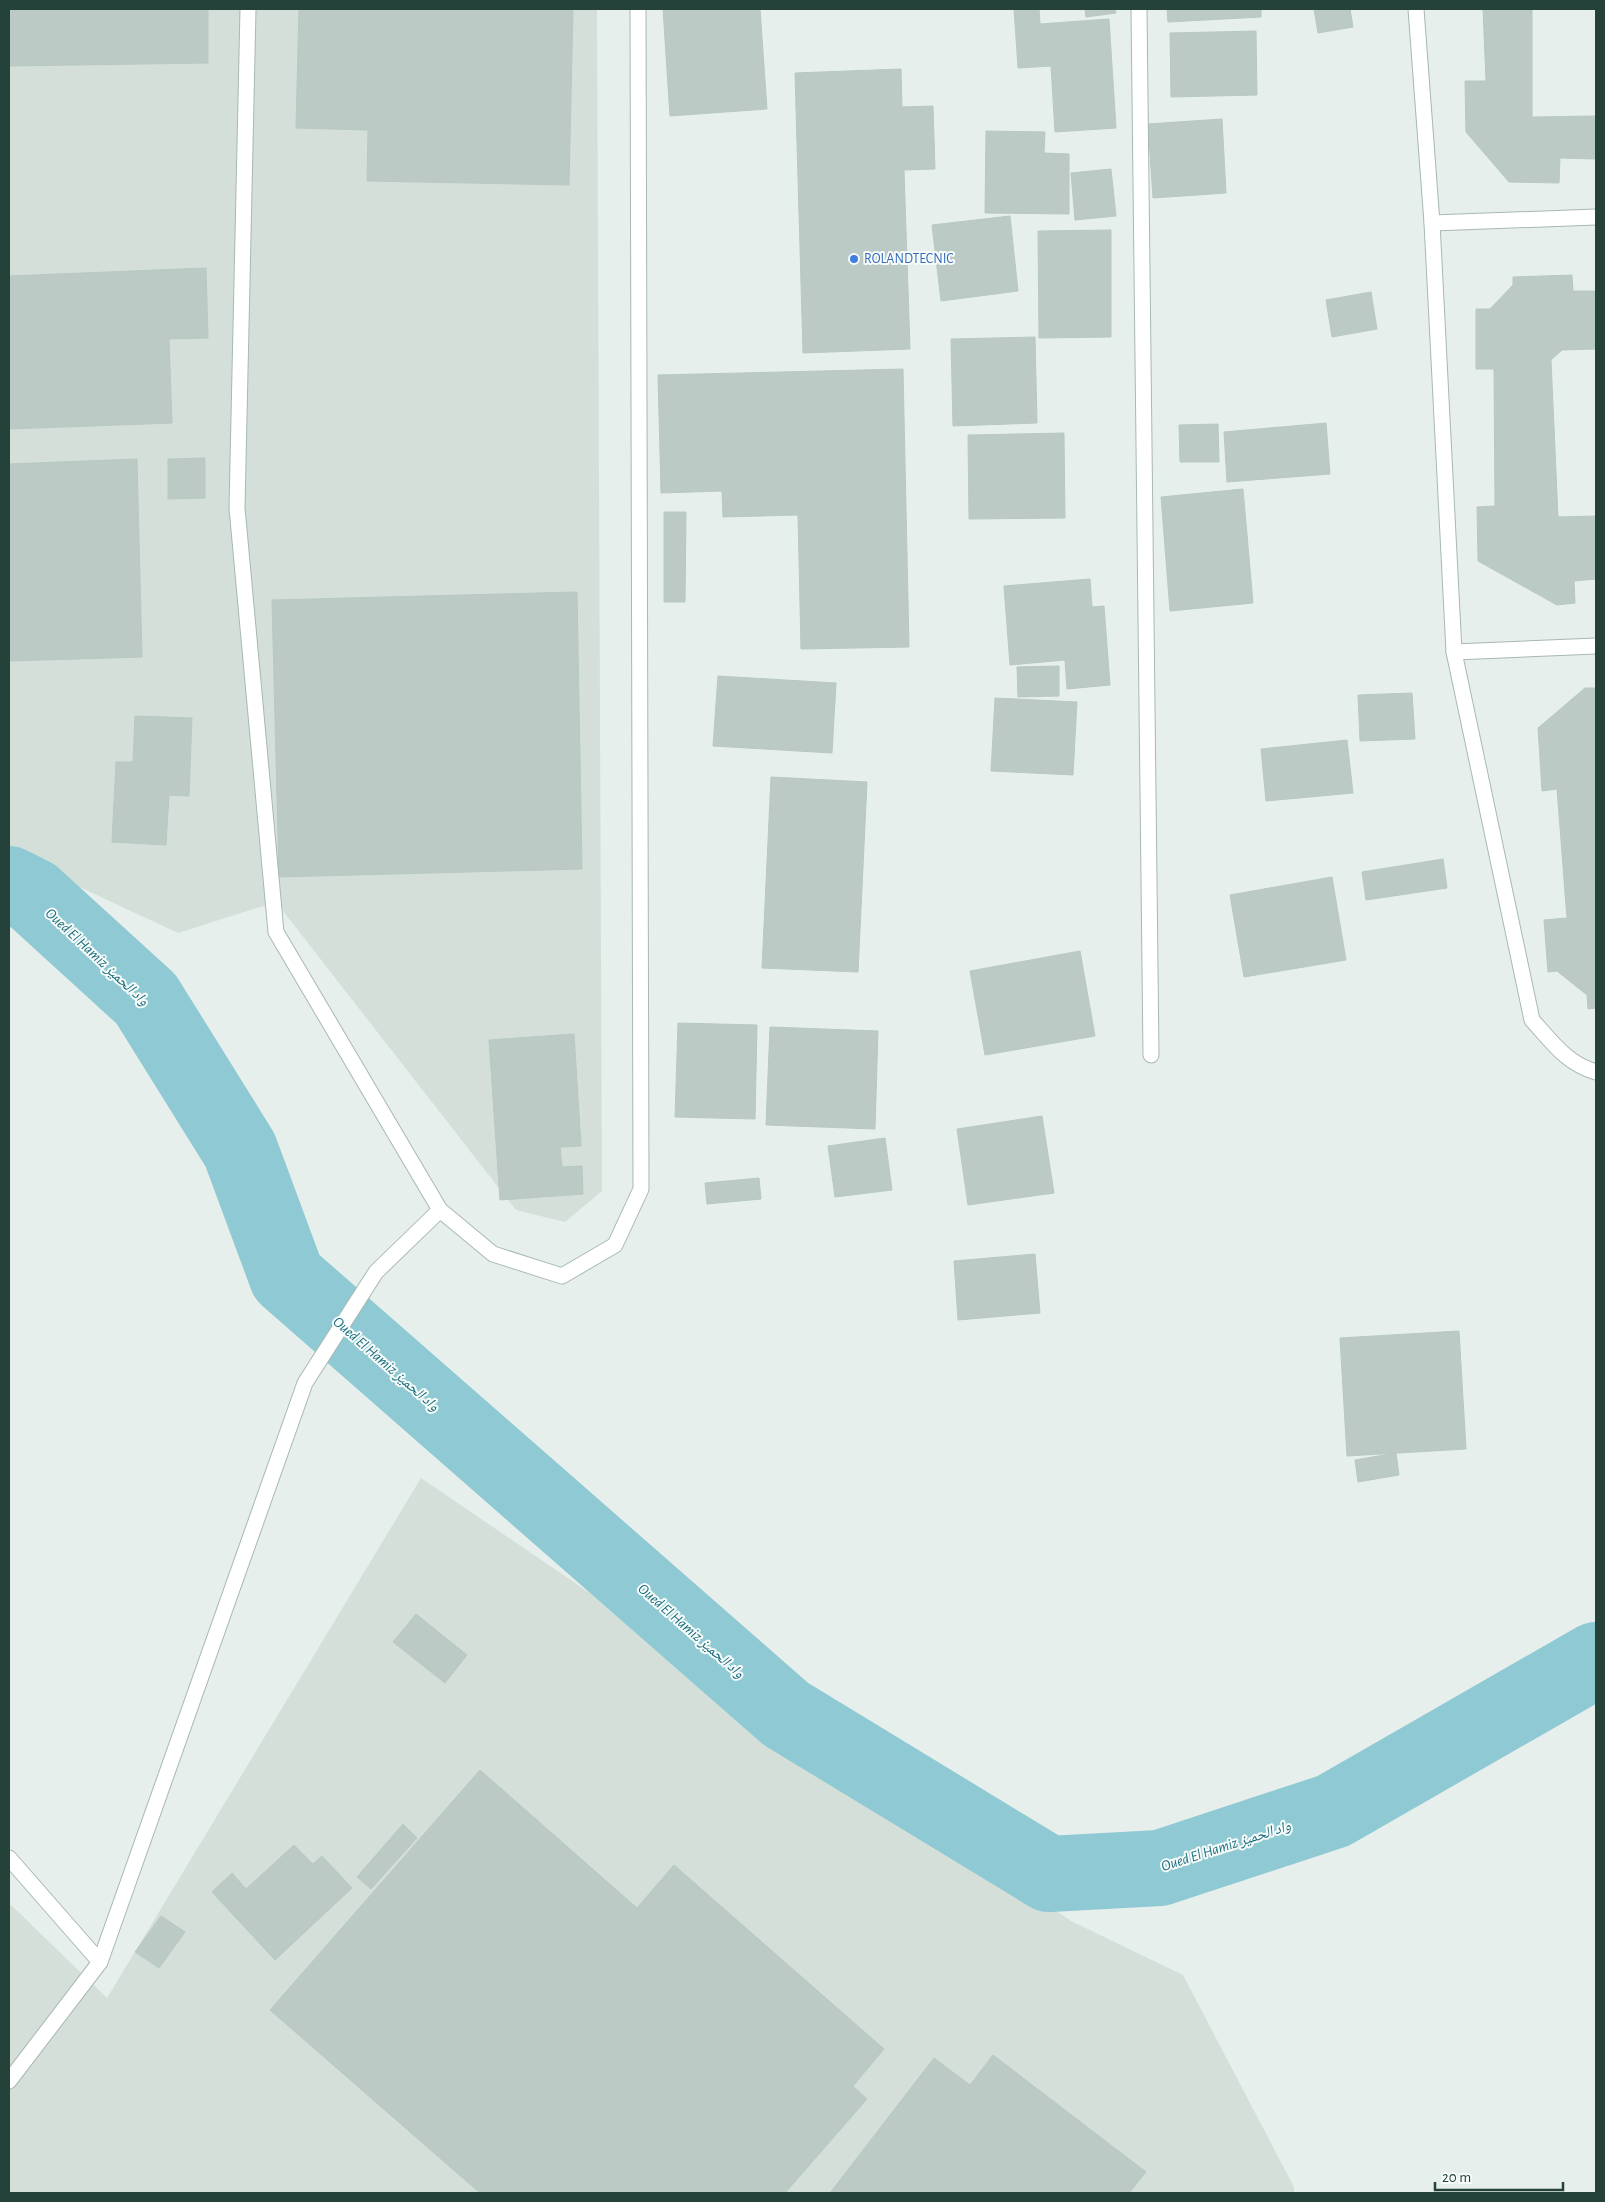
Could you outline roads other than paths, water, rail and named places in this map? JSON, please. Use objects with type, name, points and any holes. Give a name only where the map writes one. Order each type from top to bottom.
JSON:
[{"type":"street","points":[[248,9],[237,508],[276,932],[440,1210],[493,1254],[562,1276],[614,1245],[641,1189],[638,9]]},
{"type":"street","points":[[1139,9],[1151,1055]]},
{"type":"street","points":[[1416,9],[1432,223],[1454,652],[1532,1020],[1564,1056],[1582,1068],[1596,1072]]},
{"type":"street","points":[[1432,223],[1596,217]]},
{"type":"street","points":[[1454,652],[1596,646]]},
{"type":"street","points":[[9,2081],[100,1962],[305,1383],[376,1272],[440,1210]]},
{"type":"street","points":[[9,1858],[100,1962]]},
{"type":"waterway","name":"Oued El Hamiz واد الحميز","points":[[9,884],[33,896],[146,999],[240,1150],[287,1277],[786,1714],[1049,1874],[1160,1868],[1333,1811],[1596,1660]]},
{"type":"place","name":"ROLANDTECNIC","points":[[854,259]]}]
